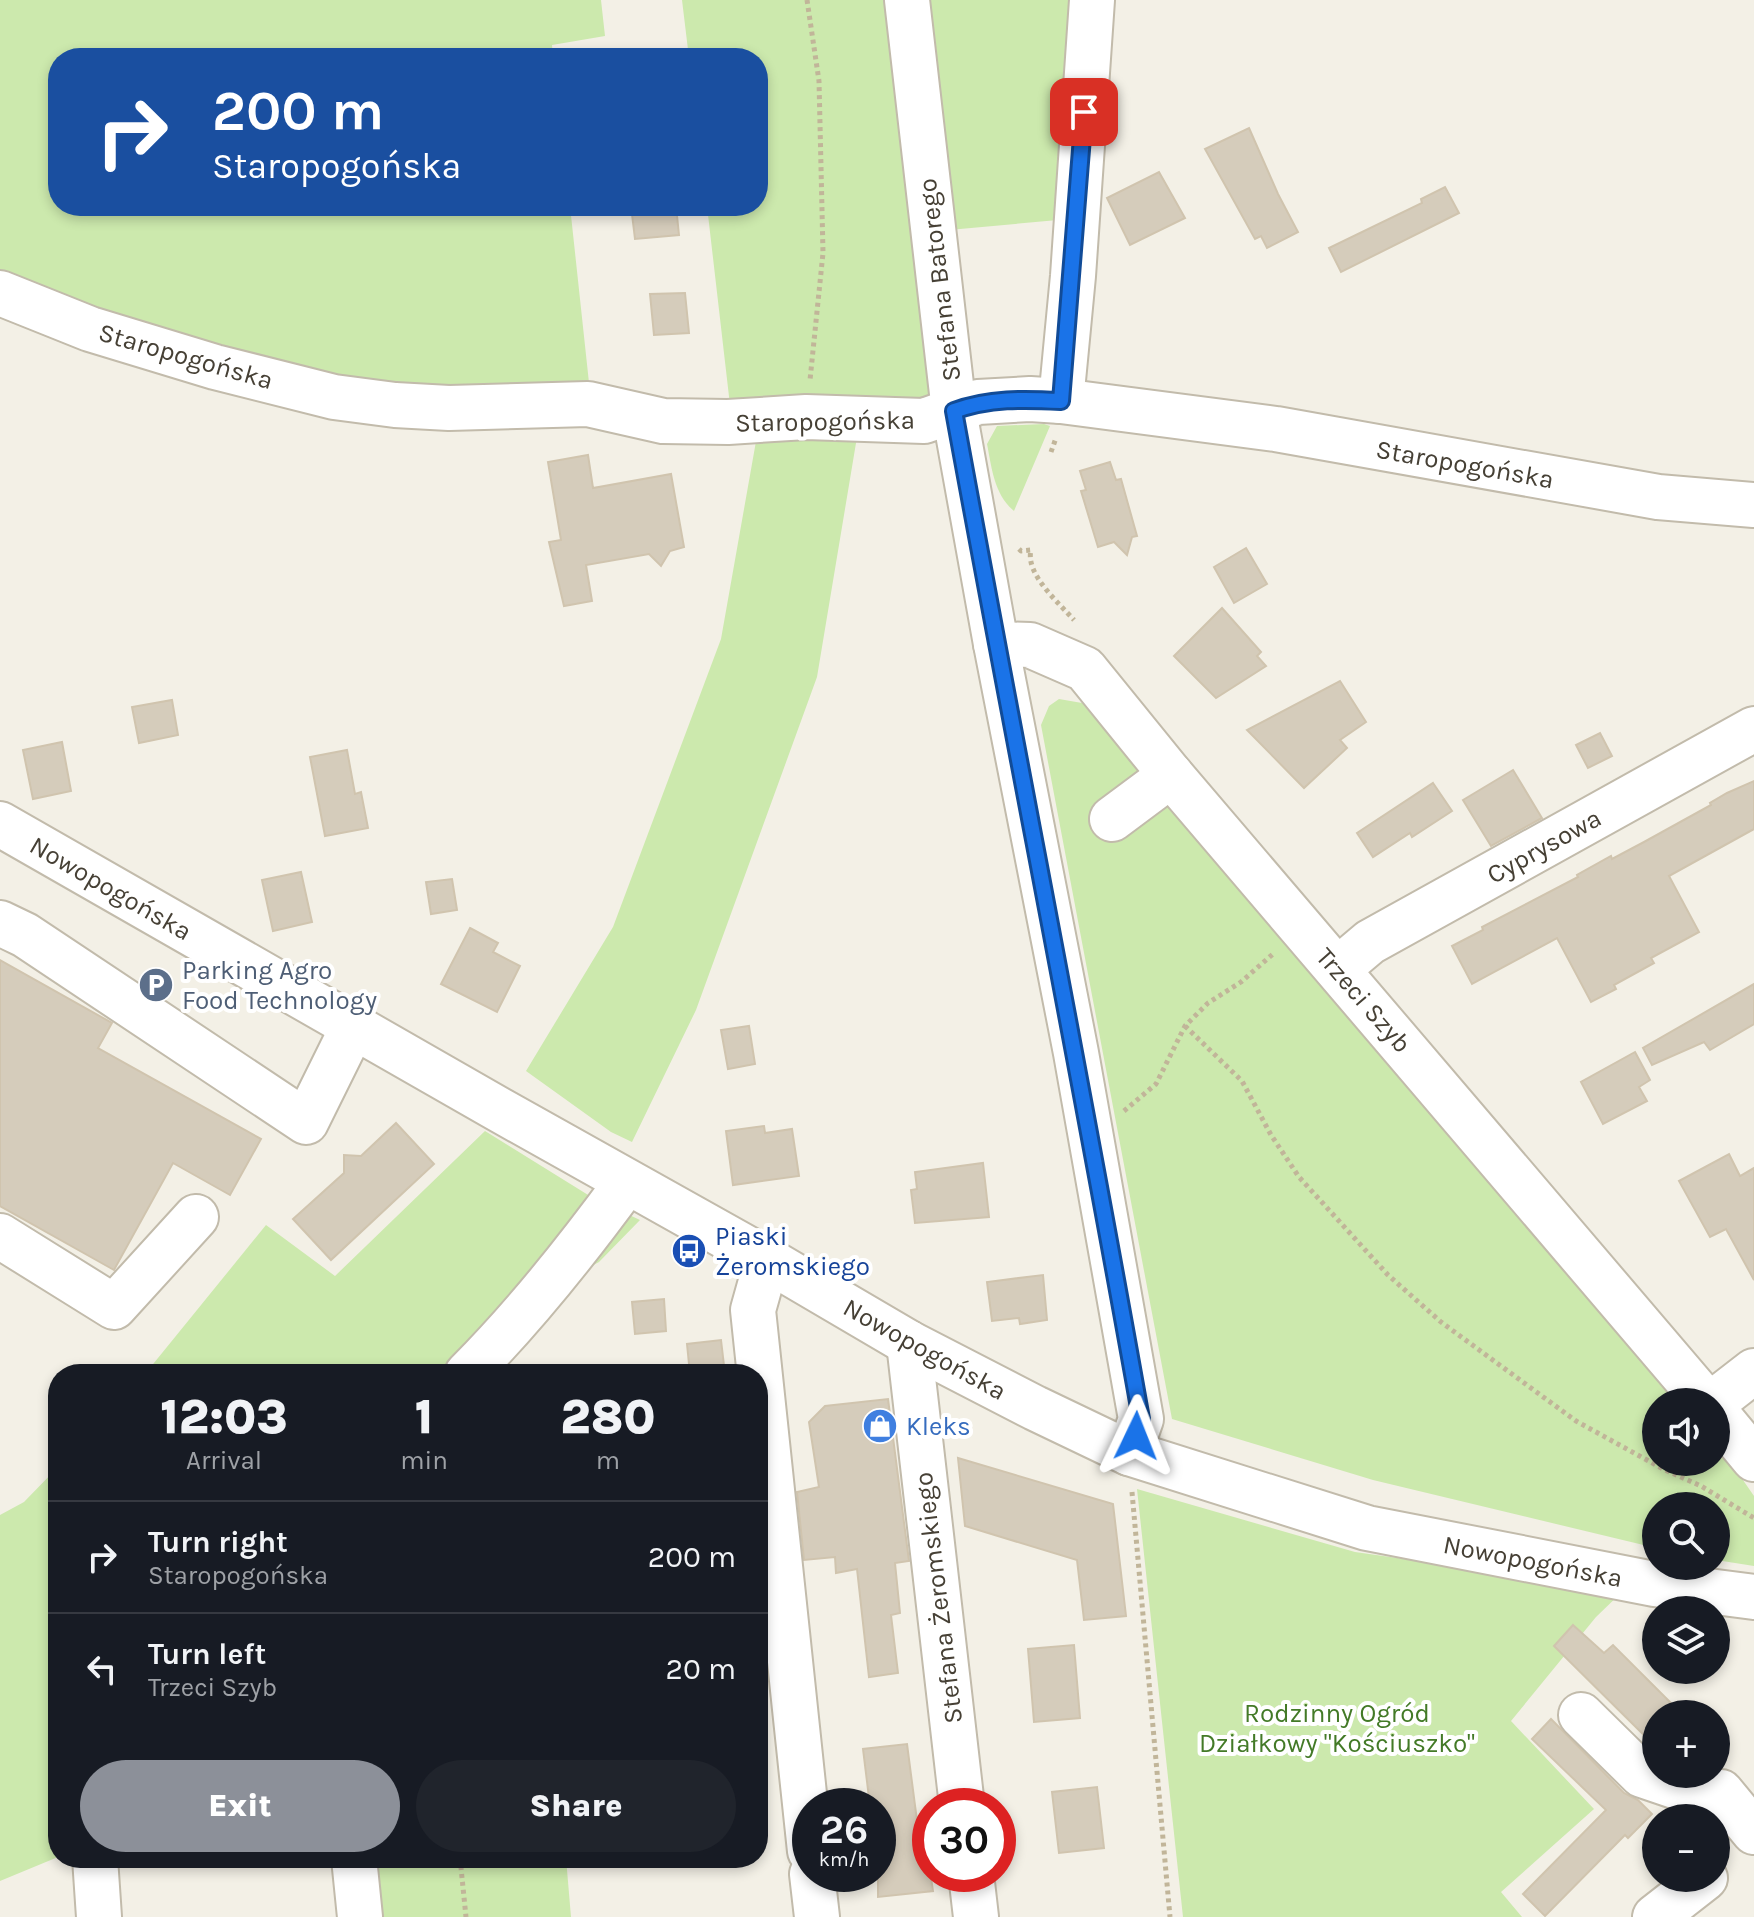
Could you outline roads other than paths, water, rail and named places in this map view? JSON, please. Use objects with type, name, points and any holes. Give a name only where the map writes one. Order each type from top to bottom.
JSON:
[{"type":"street","name":"Stefana Batorego","points":[[907,0],[954,411],[1076,1053],[1141,1419],[1129,1453]]},
{"type":"street","points":[[1061,401],[1092,0]]},
{"type":"street","name":"Staropogońska","points":[[0,293],[90,329],[215,367],[334,397],[449,408],[588,404],[663,421],[728,422],[806,417],[924,421],[978,402],[1061,401],[1276,429],[1658,497],[1754,505]]},
{"type":"street","name":"Trzeci Szyb","points":[[996,644],[1030,645],[1085,669],[1171,775],[1694,1388]]},
{"type":"street","name":"Cyprysowa","points":[[1338,969],[1370,942],[1754,729]]},
{"type":"street","points":[[1112,819],[1171,775]]},
{"type":"street","name":"Nowopogońska","points":[[0,824],[909,1343],[1129,1453],[1367,1528],[1654,1584],[1754,1597]]},
{"type":"street","points":[[0,923],[25,935],[306,1122],[353,1027]]},
{"type":"street","points":[[477,1364],[576,1251],[627,1182]]},
{"type":"street","points":[[0,1236],[114,1307],[196,1217]]},
{"type":"street","points":[[759,1364],[753,1310],[771,1262]]},
{"type":"street","name":"Stefana Żeromskiego","points":[[909,1343],[960,1788]]},
{"type":"street","points":[[1730,1390],[1754,1371]]},
{"type":"street","points":[[768,1452],[803,1788]]},
{"type":"street","points":[[1581,1715],[1642,1775],[1692,1792],[1721,1792],[1754,1832]]},
{"type":"street","points":[[1730,1859],[1754,1840]]},
{"type":"street","points":[[96,1868],[99,1917]]},
{"type":"street","points":[[355,1868],[360,1917]]},
{"type":"street","points":[[814,1892],[817,1917]]},
{"type":"street","points":[[973,1892],[976,1917]]},
{"type":"street","points":[[1655,1917],[1687,1892]]},
{"type":"place","name":"Parking Agro Food Technology","points":[[156,985]]},
{"type":"place","name":"Piaski Żeromskiego","points":[[689,1251]]},
{"type":"place","name":"Kleks","points":[[880,1426]]},
{"type":"park label","name":"Rodzinny Ogród Działkowy \"Kościuszko\"","points":[[1337,1728]]}]
